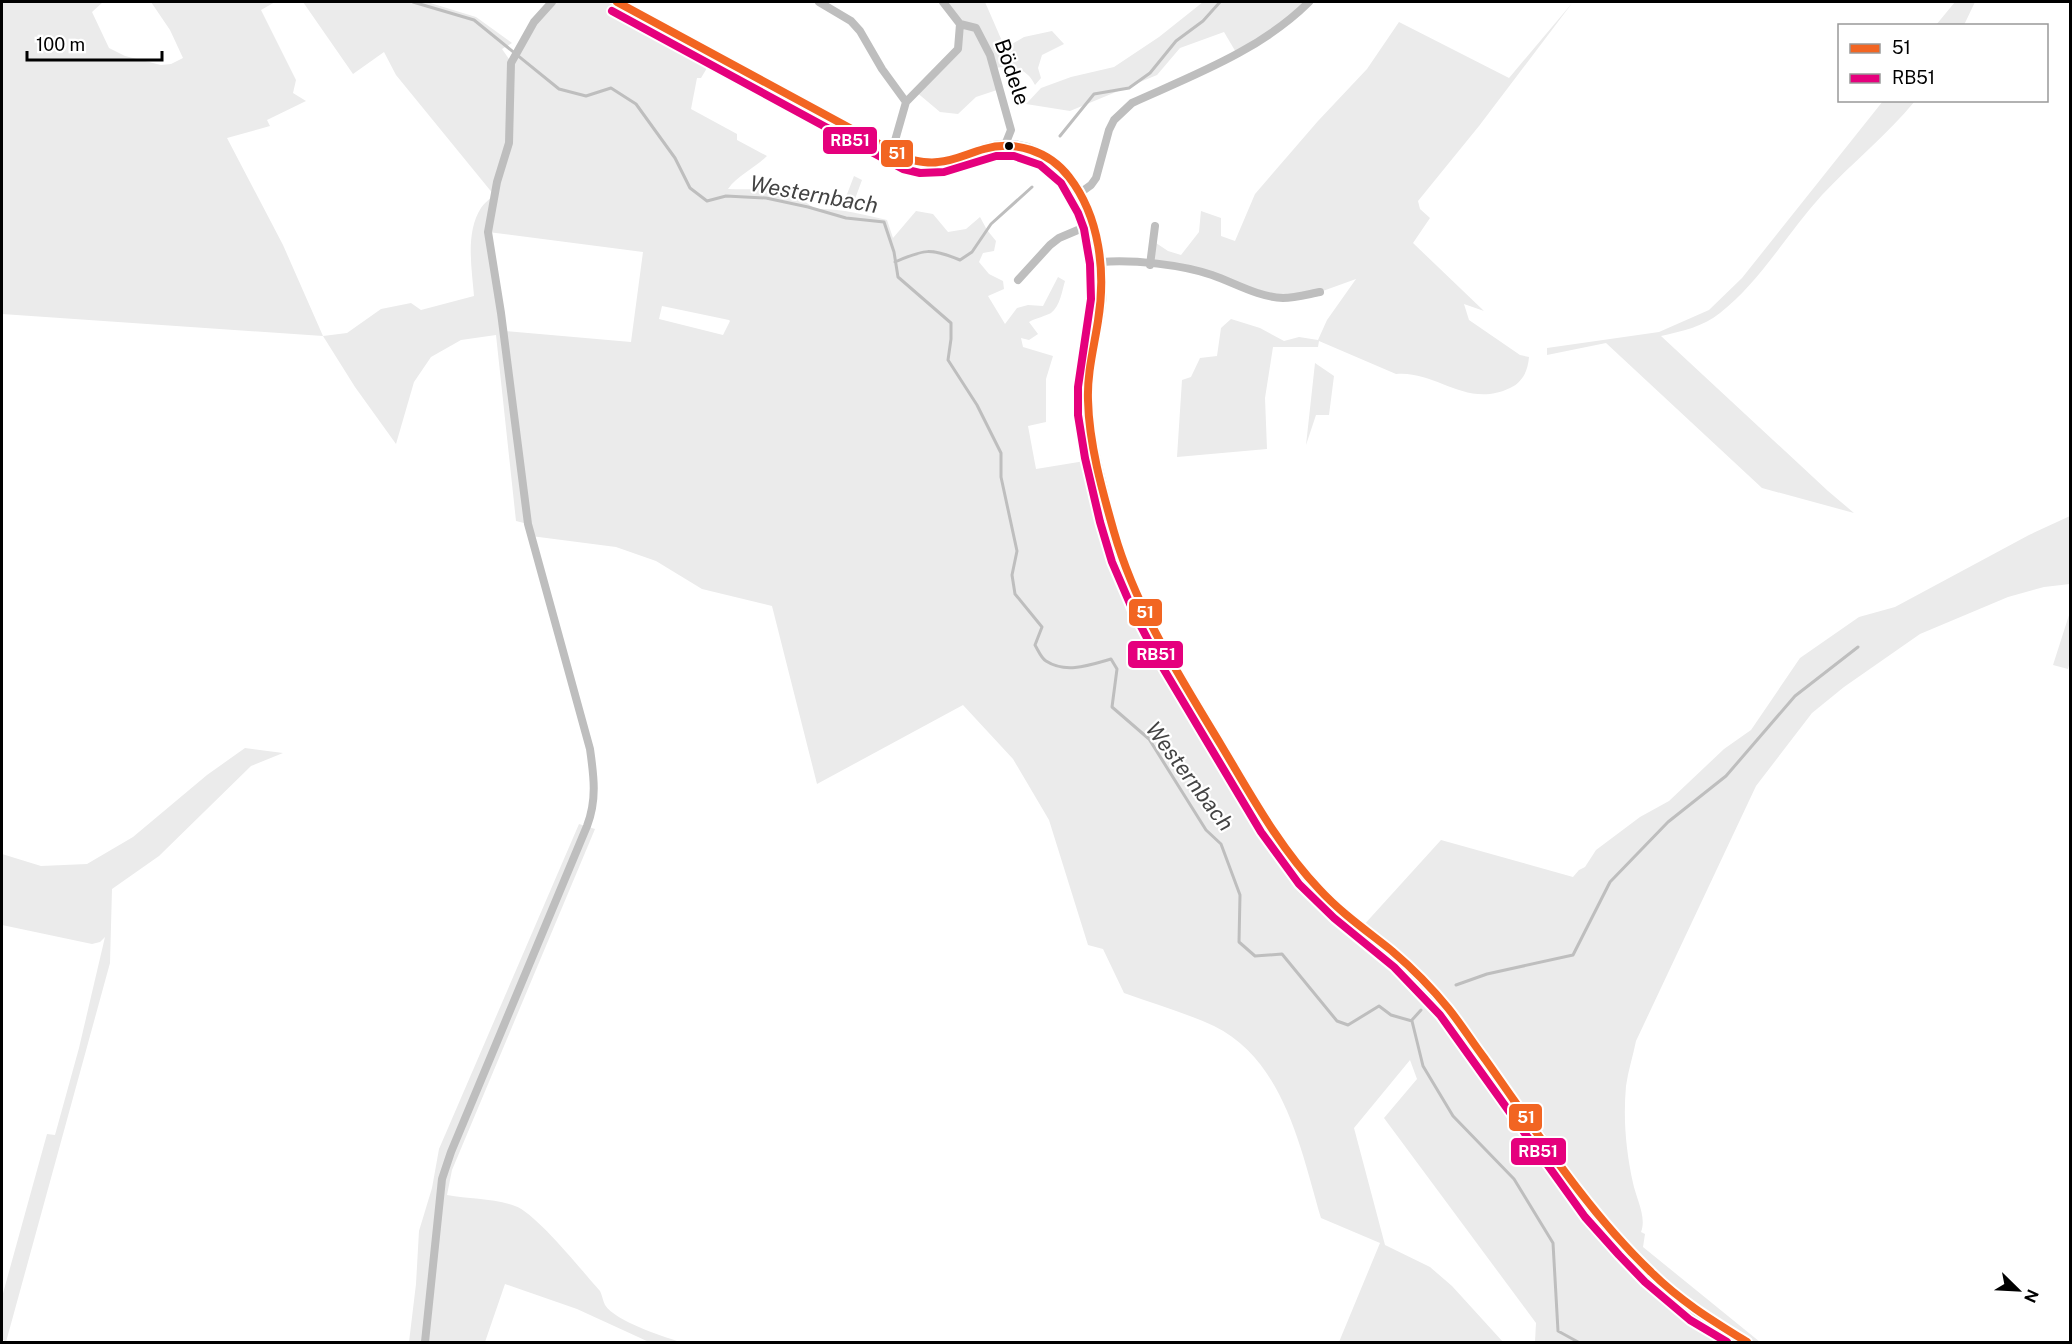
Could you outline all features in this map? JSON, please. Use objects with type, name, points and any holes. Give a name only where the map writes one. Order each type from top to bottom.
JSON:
[{"type":"street","points":[[425,1342],[442,1179],[451,1152],[593,812],[595,785],[590,749],[528,524],[505,341],[488,232],[496,182],[509,142],[512,63],[534,22],[552,2]]},
{"type":"street","points":[[617,2],[907,159],[931,164],[946,163],[993,146],[1005,145],[1032,150],[1063,170],[1080,194],[1092,224],[1101,261],[1102,296],[1088,393],[1100,477],[1122,558],[1164,648],[1191,697],[1276,837],[1299,867],[1323,894],[1428,985],[1482,1054],[1594,1211],[1652,1274],[1697,1312],[1747,1342]]},
{"type":"street","points":[[819,2],[851,21],[860,31],[882,69],[906,102]]},
{"type":"street","name":"Bödele","points":[[943,2],[960,24],[976,28],[990,55],[1011,130],[1005,145]]},
{"type":"street","points":[[1080,194],[1094,182],[1109,130],[1122,111],[1132,103],[1237,54],[1271,34],[1309,2]]},
{"type":"street","points":[[892,151],[906,102],[915,90],[958,49],[960,24]]},
{"type":"street","points":[[1018,280],[1059,238],[1092,224]]},
{"type":"street","points":[[1150,265],[1155,226]]},
{"type":"street","points":[[1101,261],[1115,260],[1173,267],[1212,275],[1241,288],[1283,298],[1320,292]]},
{"type":"shaded area","points":[[2,2],[103,2],[92,12],[109,48],[125,56],[161,65],[171,64],[183,58],[170,30],[151,2],[275,2],[261,10],[296,80],[293,93],[306,101],[267,120],[270,126],[227,138],[283,245],[323,336],[2,314]]},
{"type":"shaded area","points":[[303,2],[427,2],[476,17],[512,43],[502,49],[511,62],[552,2],[607,2],[728,67],[723,77],[707,68],[701,78],[697,78],[691,109],[737,134],[737,140],[767,156],[728,189],[774,190],[805,201],[815,209],[842,210],[887,220],[893,238],[916,211],[933,214],[948,232],[966,229],[980,217],[996,241],[994,251],[983,253],[979,262],[989,274],[1003,281],[1004,289],[988,296],[1005,324],[1017,308],[1028,305],[1043,306],[1058,277],[1065,281],[1054,310],[1029,322],[1038,334],[1029,340],[1021,338],[1023,347],[1053,356],[1046,379],[1046,422],[1028,426],[1036,469],[1091,460],[1100,477],[1142,604],[1299,867],[1362,927],[1441,840],[1573,877],[1585,867],[1596,850],[1640,817],[1669,801],[1724,749],[1751,730],[1800,658],[1859,617],[1895,607],[2029,535],[2070,516],[2070,584],[2044,587],[2008,597],[1920,634],[1844,687],[1812,713],[1756,786],[1636,1041],[1626,1086],[1625,1123],[1634,1189],[1643,1220],[1641,1232],[1645,1234],[1643,1247],[1760,1342],[1535,1342],[1536,1323],[1384,1118],[1417,1079],[1410,1060],[1354,1128],[1385,1245],[1430,1267],[1452,1286],[1503,1342],[1339,1342],[1380,1243],[1321,1218],[1287,1110],[1274,1084],[1258,1061],[1238,1042],[1214,1026],[1124,993],[1103,949],[1088,945],[1049,820],[1013,759],[963,705],[817,784],[772,606],[702,589],[656,561],[616,547],[531,536],[528,524],[516,521],[496,335],[461,340],[431,357],[414,382],[396,444],[355,387],[323,336],[347,333],[381,309],[411,303],[421,310],[474,296],[471,263],[473,228],[481,208],[494,195],[396,75],[384,52],[353,74]],"holes":[[[488,232],[643,252],[631,342],[504,331]],[[662,306],[729,320],[730,321],[723,335],[659,319]]]},
{"type":"shaded area","points":[[943,2],[985,2],[1005,48],[1024,37],[1052,31],[1064,44],[1042,55],[1038,68],[1041,78],[1035,85],[1023,71],[1007,67],[995,68],[1000,89],[976,97],[958,114],[940,112],[915,91],[958,49],[960,24]]},
{"type":"shaded area","points":[[1203,2],[1309,2],[1237,54],[1224,32],[1180,48],[1157,75],[1070,111],[1026,104],[1041,88],[1071,77],[1114,67],[1159,37]]},
{"type":"shaded area","points":[[1573,2],[1479,126],[1418,201],[1420,209],[1430,218],[1413,243],[1484,311],[1464,304],[1469,320],[1520,355],[1529,357],[1526,371],[1521,379],[1510,388],[1494,393],[1479,394],[1465,392],[1424,377],[1396,374],[1319,341],[1318,347],[1273,347],[1265,398],[1267,449],[1177,457],[1182,380],[1191,377],[1200,358],[1217,356],[1221,328],[1231,319],[1260,328],[1284,341],[1299,337],[1318,340],[1327,320],[1356,279],[1320,292],[1283,298],[1212,275],[1150,265],[1153,241],[1168,251],[1181,255],[1199,232],[1201,211],[1221,218],[1221,236],[1235,241],[1255,194],[1367,69],[1399,22],[1509,78]]},
{"type":"shaded area","points":[[1955,2],[1975,2],[1964,24],[1937,24]]},
{"type":"shaded area","points":[[1882,102],[1914,102],[1893,126],[1822,195],[1761,272],[1735,300],[1707,322],[1661,336],[1854,513],[1762,488],[1606,343],[1547,355],[1547,348],[1659,332],[1709,310],[1742,278]]},
{"type":"shaded area","points":[[854,176],[862,180],[852,207],[844,202]]},
{"type":"shaded area","points":[[1315,363],[1334,376],[1329,415],[1316,415],[1306,445]]},
{"type":"shaded area","points":[[2070,612],[2070,661],[2068,669],[2053,665]]},
{"type":"shaded area","points":[[245,748],[283,753],[251,766],[159,856],[112,889],[110,963],[6,1342],[2,1339],[2,1297],[47,1134],[55,1135],[79,1048],[105,937],[100,942],[92,944],[2,925],[2,854],[41,866],[87,864],[133,837],[207,775]]},
{"type":"shaded area","points":[[579,824],[595,829],[452,1170],[447,1195],[498,1201],[524,1211],[547,1231],[600,1291],[610,1311],[640,1327],[680,1342],[649,1342],[577,1309],[505,1284],[485,1342],[409,1342],[419,1231],[432,1188],[439,1149]]},
{"type":"waterway","name":"Westernbach","points":[[413,2],[474,20],[559,89],[586,96],[611,88],[636,104],[675,158],[690,188],[707,201],[726,196],[766,198],[846,218],[884,222],[894,252],[898,277],[951,323],[948,360],[977,405],[1001,453],[1001,477],[1017,551],[1012,575],[1015,594],[1042,627],[1035,645],[1040,654],[1044,660],[1054,665],[1070,668],[1111,659],[1117,669],[1112,707],[1149,739],[1206,830],[1221,844],[1240,895],[1239,942],[1255,956],[1282,954],[1337,1021],[1348,1025],[1379,1006],[1391,1015],[1412,1021],[1423,1066],[1453,1116],[1514,1179],[1553,1243],[1558,1331],[1578,1342]]},
{"type":"waterway","points":[[1060,136],[1094,94],[1129,88],[1150,73],[1176,41],[1203,21],[1220,2]]},
{"type":"waterway","points":[[895,262],[921,252],[942,253],[960,260],[972,252],[991,224],[1032,187]]},
{"type":"waterway","points":[[1456,985],[1487,974],[1573,955],[1610,882],[1668,822],[1726,776],[1795,696],[1858,647]]},
{"type":"waterway","points":[[1412,1020],[1421,1010]]},
{"type":"transit line","name":"51","points":[[617,2],[907,159],[934,163],[984,149],[1019,147],[1052,160],[1069,177],[1088,209],[1101,264],[1100,302],[1088,390],[1089,417],[1097,467],[1123,560],[1134,588],[1175,668],[1266,820],[1305,873],[1336,906],[1407,964],[1442,1000],[1563,1170],[1627,1248],[1673,1292],[1747,1342]]},
{"type":"transit line","name":"RB51","points":[[612,11],[903,169],[920,173],[944,172],[996,156],[1014,156],[1040,165],[1061,183],[1084,229],[1090,264],[1091,299],[1078,387],[1078,415],[1085,458],[1112,562],[1134,613],[1160,663],[1261,832],[1299,884],[1334,918],[1394,967],[1440,1015],[1585,1217],[1619,1255],[1645,1282],[1690,1320],[1727,1342]]}]
